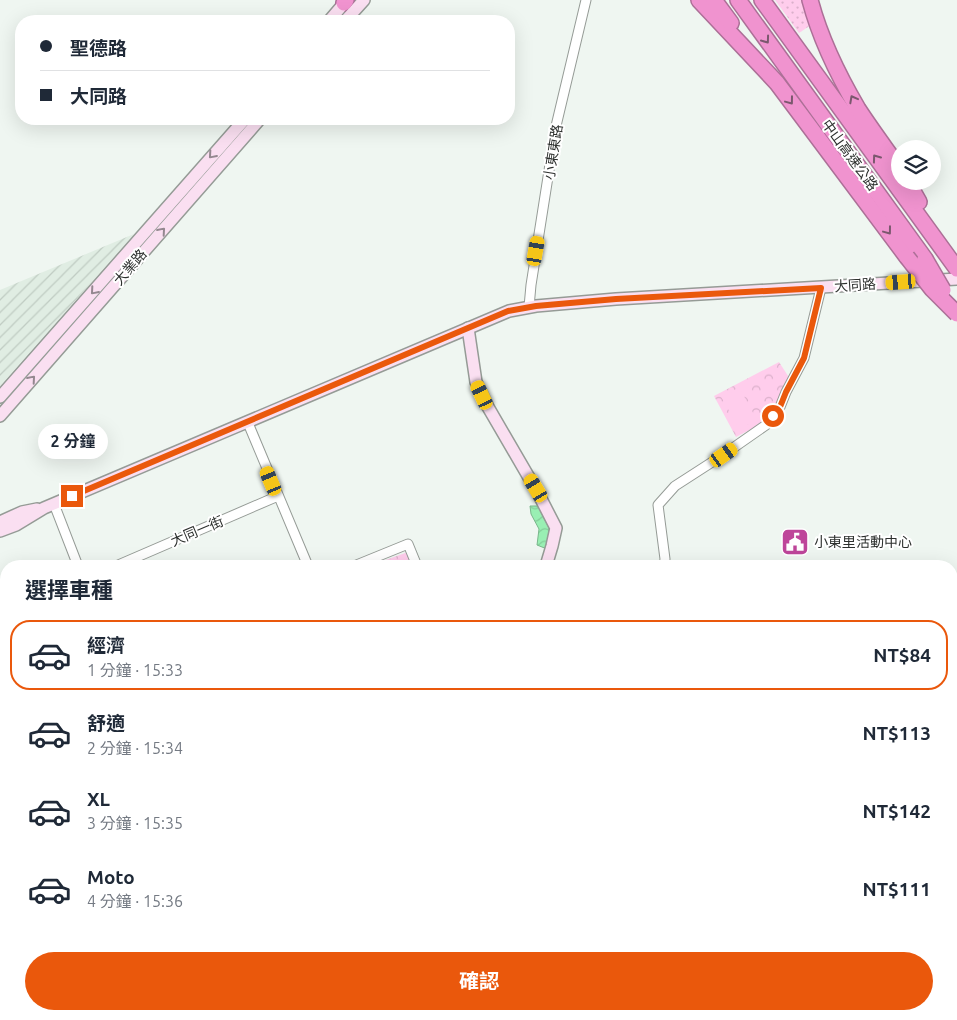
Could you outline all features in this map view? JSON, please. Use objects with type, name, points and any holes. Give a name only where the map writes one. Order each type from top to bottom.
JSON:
[{"type":"highway","points":[[699,0],[777,83]]},
{"type":"highway","points":[[714,0],[907,257],[932,289],[957,314]]},
{"type":"highway","name":"中山高速公路","points":[[738,0],[925,259],[957,314]]},
{"type":"highway","name":"中山高速公路","points":[[762,0],[957,269]]},
{"type":"highway","points":[[810,0],[815,19],[832,58],[858,109],[891,156]]},
{"type":"highway","points":[[912,190],[947,254]]},
{"type":"main road","points":[[350,15],[364,0]]},
{"type":"main road","points":[[334,15],[346,1]]},
{"type":"main road","name":"大業路","points":[[0,397],[239,125]]},
{"type":"main road","name":"大業路","points":[[0,416],[255,125]]},
{"type":"main road","points":[[136,243],[144,252]]},
{"type":"main road","name":"大同路","points":[[0,532],[49,506],[508,311],[529,307],[616,299],[821,288],[957,278]]},
{"type":"main road","points":[[468,328],[476,382],[488,407],[538,492],[556,528],[548,560]]},
{"type":"main road","name":"大同路","points":[[0,522],[22,512],[49,506]]},
{"type":"street","name":"小東東路","points":[[529,307],[556,126],[586,0]]},
{"type":"street","points":[[665,560],[658,505],[675,486],[724,455],[766,425],[780,407],[804,358],[821,288]]},
{"type":"street","points":[[248,423],[305,560]]},
{"type":"street","name":"大同一街","points":[[130,560],[278,496]]},
{"type":"street","points":[[49,506],[75,560]]},
{"type":"street","points":[[369,560],[408,544],[415,560]]},
{"type":"shaded area","points":[[134,234],[0,386],[0,290]]},
{"type":"green space","points":[[775,0],[804,0],[811,25],[799,33]]},
{"type":"green space","points":[[779,362],[790,379],[780,398],[763,423],[736,437],[714,396]]},
{"type":"green space","points":[[739,387],[757,420],[739,429],[722,398]]},
{"type":"green space","points":[[408,552],[411,560],[386,560]]},
{"type":"water","points":[[530,506],[538,506],[549,528],[547,549],[537,545],[539,529],[531,514]]},
{"type":"place","name":"小東里活動中心","points":[[795,542]]},
{"type":"route","points":[[72,496],[248,423],[508,311],[551,304],[616,299],[821,288],[804,358],[780,407],[773,416]]}]
